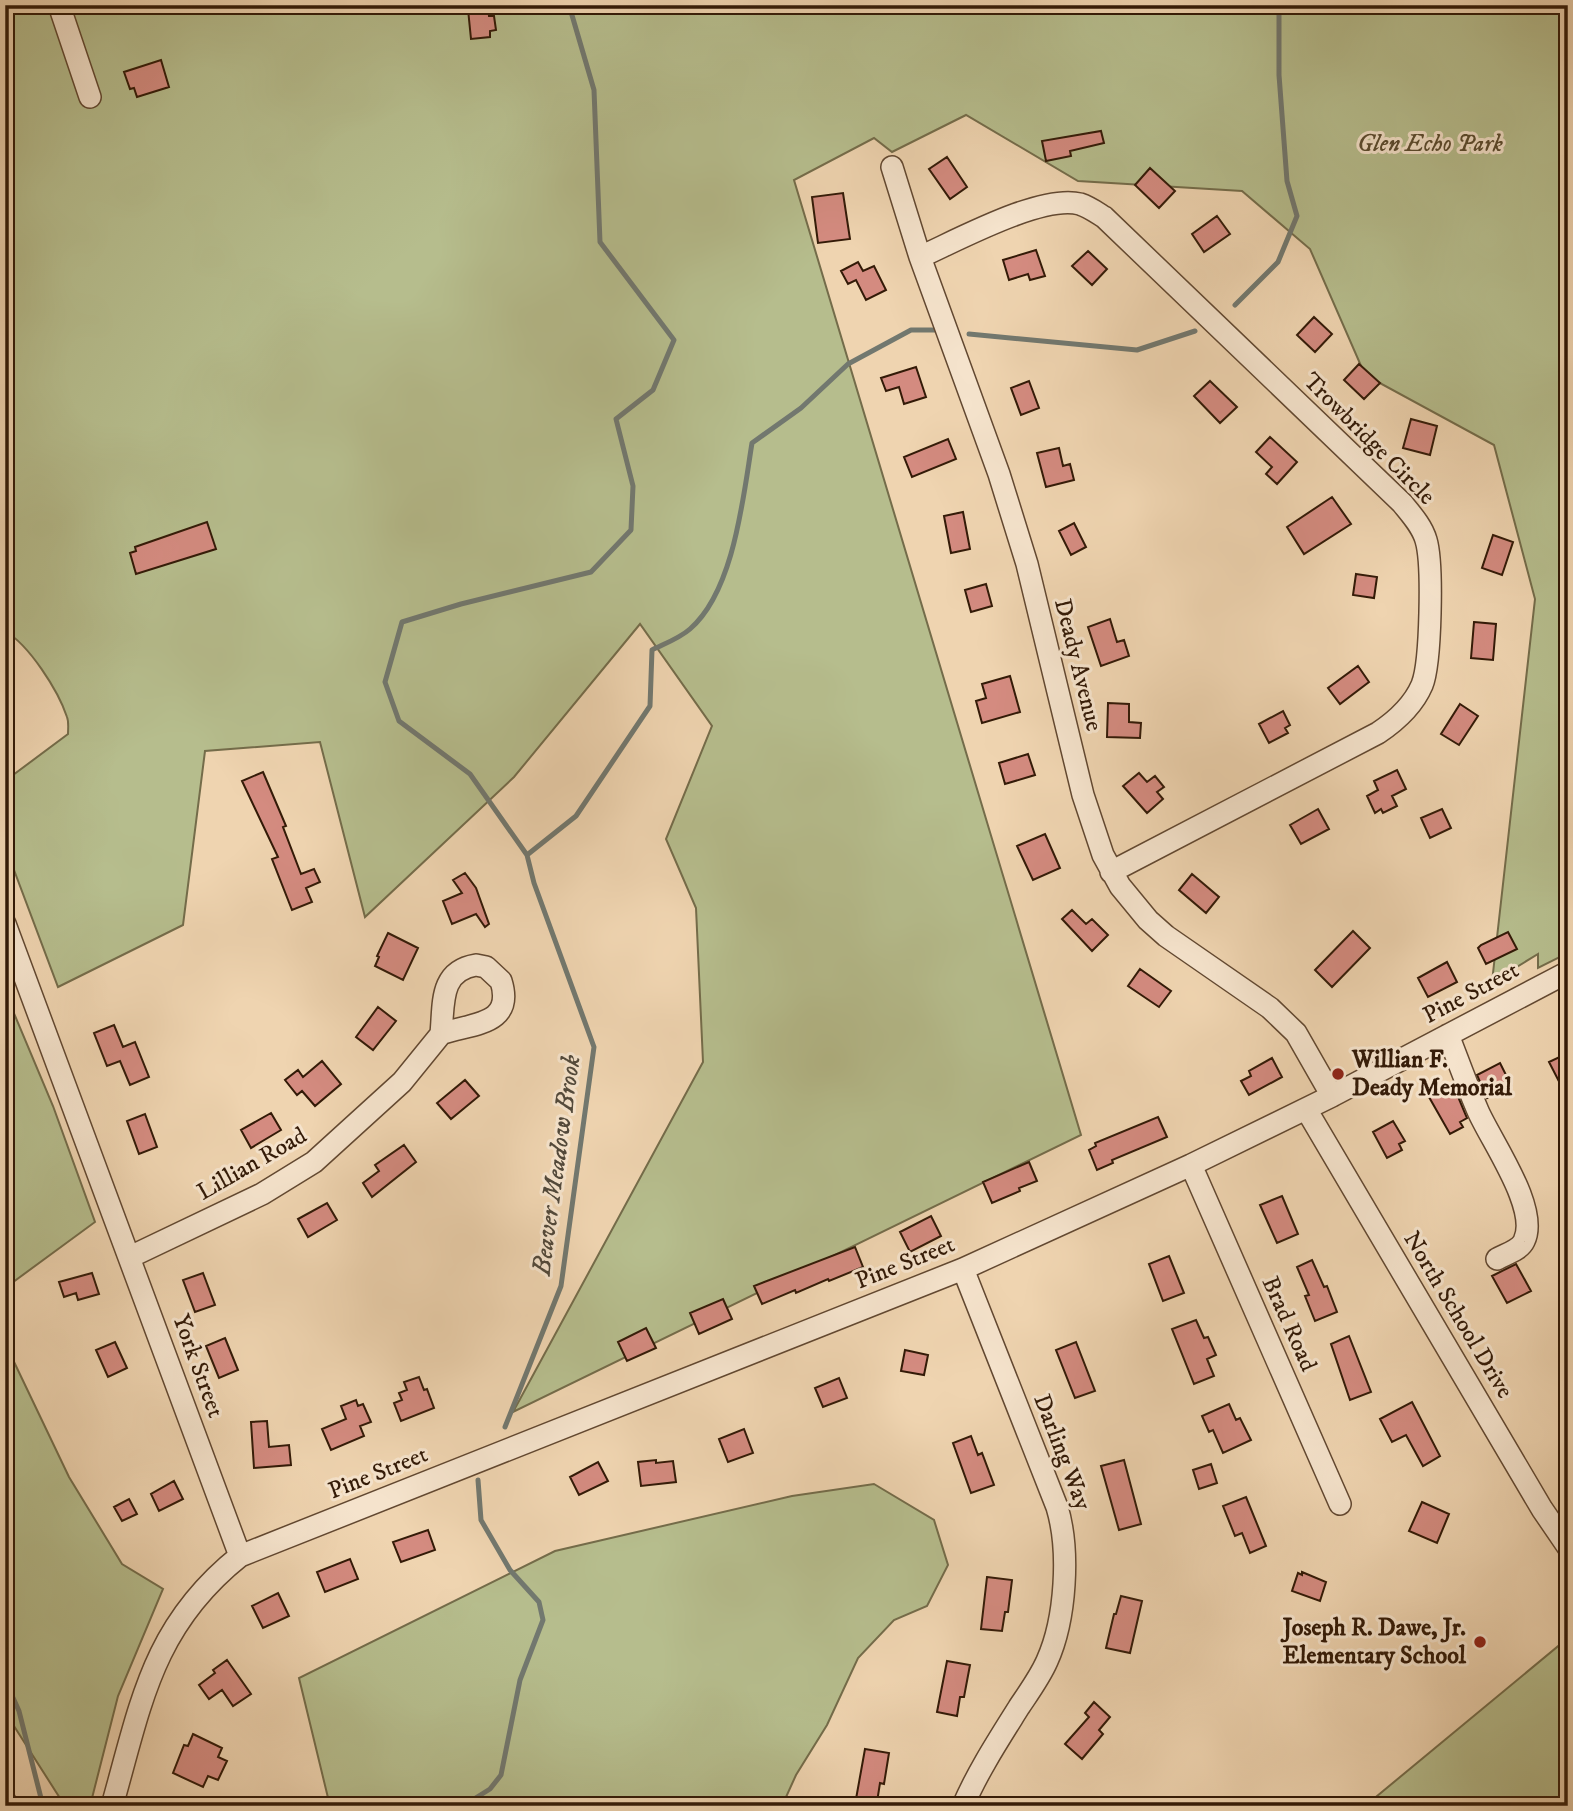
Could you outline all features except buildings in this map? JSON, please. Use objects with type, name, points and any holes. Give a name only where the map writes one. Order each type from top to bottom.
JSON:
[{"type":"street","points":[[59,5],[90,97]]},
{"type":"street","name":"Deady Avenue","points":[[892,167],[920,257],[1003,486],[1027,564],[1083,795],[1111,872],[1132,902],[1166,936],[1255,996],[1296,1033],[1332,1096]]},
{"type":"street","name":"Trowbridge Circle","points":[[920,257],[1039,206],[1066,202],[1092,209],[1104,217],[1402,503],[1424,535],[1430,566],[1427,661],[1421,686],[1400,716],[1378,733],[1111,872]]},
{"type":"street","name":"York Street","points":[[5,924],[240,1556]]},
{"type":"street","name":"Pine Street","points":[[240,1556],[963,1269],[1191,1165],[1306,1109],[1568,972]]},
{"type":"street","name":"Lillian Road","points":[[130,1257],[262,1194],[314,1162],[336,1145],[402,1082],[441,1034]]},
{"type":"street","points":[[1448,1035],[1479,1114],[1517,1184],[1527,1216],[1526,1240],[1521,1247],[1497,1259]]},
{"type":"street","name":"North School Drive","points":[[1306,1109],[1542,1509],[1568,1547]]},
{"type":"street","name":"Brad Road","points":[[1191,1165],[1340,1504]]},
{"type":"street","name":"Darling Way","points":[[963,1269],[1057,1507],[1063,1526],[1066,1552],[1058,1625],[1047,1661],[979,1770],[963,1806]]},
{"type":"street","points":[[111,1806],[146,1686],[169,1635],[208,1583],[240,1556]]},
{"type":"green space","name":"Glen Echo Park","points":[[5,5],[1568,5],[1568,953],[1538,968],[1538,954],[1492,982],[1535,599],[1494,445],[1365,375],[1310,249],[1242,191],[1078,181],[966,115],[892,152],[874,138],[794,180],[1081,1135],[513,1412],[703,1062],[696,908],[666,839],[712,726],[640,624],[514,777],[365,917],[320,742],[205,751],[183,925],[58,987],[5,846],[5,781],[68,734],[68,719],[42,669],[24,647],[5,631]]},
{"type":"green space","points":[[5,992],[53,1106],[95,1222],[5,1288]]},
{"type":"green space","points":[[5,1343],[69,1477],[122,1564],[163,1589],[118,1696],[90,1806],[65,1806],[5,1712]]},
{"type":"green space","points":[[874,1484],[934,1520],[948,1565],[927,1606],[894,1620],[858,1658],[827,1725],[796,1775],[782,1806],[330,1806],[299,1678],[555,1551],[792,1496]]},
{"type":"green space","points":[[1568,1638],[1568,1806],[1365,1806]]},
{"type":"waterway","name":"Beaver Meadow Brook","points":[[505,1427],[561,1286],[594,1047],[534,883],[527,855],[470,774],[399,721],[385,682],[402,622],[461,604],[591,572],[631,530],[633,486],[616,419],[653,390],[674,340],[600,242],[594,90],[569,5]]},
{"type":"waterway","points":[[1235,305],[1278,262],[1297,216],[1287,181],[1279,75],[1279,5]]},
{"type":"waterway","points":[[527,855],[576,816],[650,706],[652,650],[690,629],[717,592],[734,542],[752,443],[801,408],[848,364],[911,330],[936,330]]},
{"type":"waterway","points":[[969,334],[1137,350],[1195,331]]},
{"type":"waterway","name":"Beaver Meadow Brook","points":[[450,1806],[474,1799],[490,1789],[501,1775],[520,1680],[543,1620],[539,1602],[510,1570],[481,1520],[478,1480]]},
{"type":"waterway","points":[[5,1680],[19,1711],[43,1806]]},
{"type":"place","name":"Willian F. Deady Memorial","points":[[1338,1074]]},
{"type":"place","name":"Joseph R. Dawe, Jr. Elementary School","points":[[1480,1642]]}]
